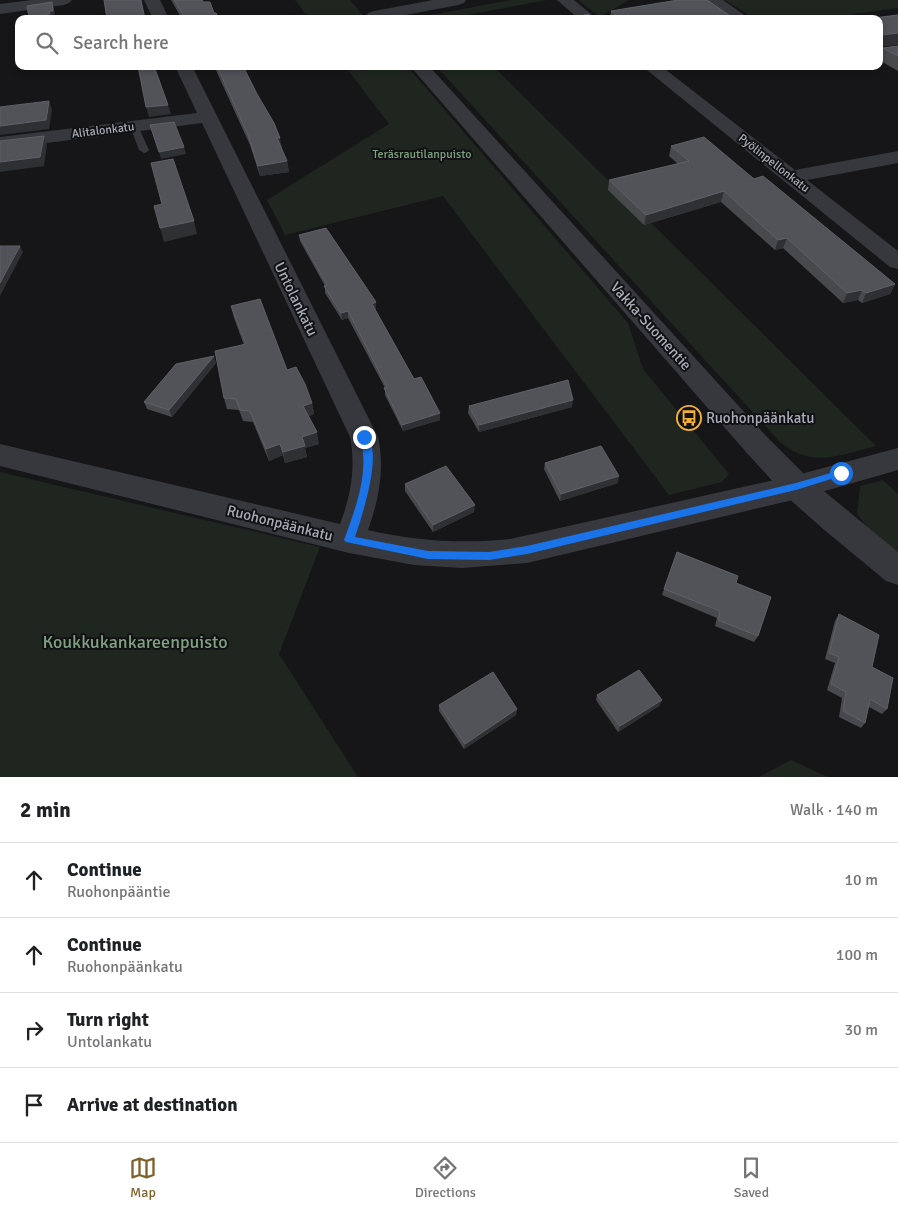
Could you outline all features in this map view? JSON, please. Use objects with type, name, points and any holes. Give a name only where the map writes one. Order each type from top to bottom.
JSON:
[{"type":"street","points":[[0,9],[64,0]]},
{"type":"street","points":[[152,0],[159,15]]},
{"type":"street","points":[[372,13],[458,0]]},
{"type":"street","points":[[565,0],[584,15]]},
{"type":"street","points":[[713,0],[736,15]]},
{"type":"street","points":[[883,53],[898,51]]},
{"type":"street","name":"Untolankatu","points":[[184,70],[364,437],[368,452],[368,468],[359,513],[349,540]]},
{"type":"street","name":"Vakka-Suomentie","points":[[423,70],[796,487],[898,571]]},
{"type":"street","name":"Pyölinpellonkatu","points":[[655,70],[898,262]]},
{"type":"street","name":"Alitalonkatu","points":[[0,143],[206,117]]},
{"type":"street","points":[[792,177],[898,157]]},
{"type":"street","name":"Ruohonpäänkatu","points":[[0,455],[349,540],[428,555],[489,556],[527,550],[796,487],[898,459]]},
{"type":"lane","points":[[134,126],[144,150]]},
{"type":"green space","points":[[295,0],[350,0],[363,15],[306,15]]},
{"type":"green space","points":[[511,0],[547,0],[467,15],[430,15]]},
{"type":"green space","points":[[578,0],[629,0],[603,15],[597,15]]},
{"type":"green space","points":[[725,0],[898,0],[898,8],[847,15],[749,15]]},
{"type":"green space","name":"Teräsrautilanpuisto","points":[[348,70],[410,70],[628,323],[643,369],[729,474],[722,482],[669,495],[443,196],[285,235],[267,200],[389,124]]},
{"type":"green space","name":"Teräsrautilanpuisto","points":[[440,70],[497,70],[876,446],[838,456],[815,458],[792,450],[780,442]]},
{"type":"green space","name":"Koukkukankareenpuisto","points":[[0,472],[320,547],[279,654],[358,777],[0,777]]},
{"type":"green space","points":[[883,480],[898,494],[898,553],[870,530],[857,514],[860,486]]},
{"type":"green space","points":[[791,760],[828,777],[759,777]]},
{"type":"building","points":[[104,0],[141,0],[144,15],[106,15]]},
{"type":"building","points":[[174,0],[202,0],[203,2],[210,2],[214,13],[217,15],[183,15]]},
{"type":"building","points":[[678,0],[707,0],[729,15],[616,15],[611,11]]},
{"type":"building","points":[[52,2],[53,11],[49,11],[50,14],[29,15],[27,6]]},
{"type":"building","points":[[898,15],[898,33],[883,35],[883,17]]},
{"type":"building","points":[[898,46],[898,56],[883,48]]},
{"type":"building","points":[[139,70],[155,70],[168,105],[146,107]]},
{"type":"building","points":[[219,70],[245,70],[274,123],[280,138],[277,138],[287,161],[258,166],[248,135]]},
{"type":"building","points":[[49,101],[46,120],[0,126],[0,107]]},
{"type":"building","points":[[174,122],[184,147],[159,152],[150,125]]},
{"type":"building","points":[[44,136],[40,157],[0,162],[0,141]]},
{"type":"building","points":[[704,137],[754,179],[763,176],[895,284],[866,293],[862,290],[847,293],[787,238],[778,240],[724,191],[646,215],[609,180],[689,161],[671,146]]},
{"type":"building","points":[[173,159],[194,221],[160,228],[154,206],[162,204],[151,163]]},
{"type":"building","points":[[326,228],[376,302],[372,304],[414,379],[421,377],[440,413],[402,425],[384,388],[387,387],[348,311],[341,313],[324,286],[327,285],[299,235]]},
{"type":"building","points":[[0,246],[20,246],[0,283]]},
{"type":"building","points":[[260,299],[287,370],[296,367],[305,384],[312,403],[303,406],[317,432],[302,437],[305,446],[283,452],[280,444],[266,449],[250,411],[240,410],[236,399],[224,398],[215,351],[246,344],[231,306]]},
{"type":"building","points":[[214,356],[169,410],[144,402],[176,364]]},
{"type":"building","points":[[568,380],[573,400],[479,425],[469,406]]},
{"type":"building","points":[[601,446],[619,476],[561,494],[545,463]]},
{"type":"building","points":[[446,466],[475,505],[433,525],[405,484]]},
{"type":"building","points":[[677,552],[738,576],[736,583],[771,597],[758,636],[718,620],[720,611],[664,589]]},
{"type":"building","points":[[839,614],[879,635],[872,667],[893,678],[887,709],[870,699],[865,723],[843,711],[846,692],[831,684],[839,657],[829,653]]},
{"type":"building","points":[[639,670],[662,700],[620,726],[597,695]]},
{"type":"building","points":[[493,672],[517,709],[465,744],[439,705]]},
{"type":"place","name":"Ruohonpäänkatu","points":[[689,418]]},
{"type":"route","points":[[364,437],[368,452],[365,490],[349,540],[428,555],[489,556],[527,550],[796,487],[841,473]]}]
